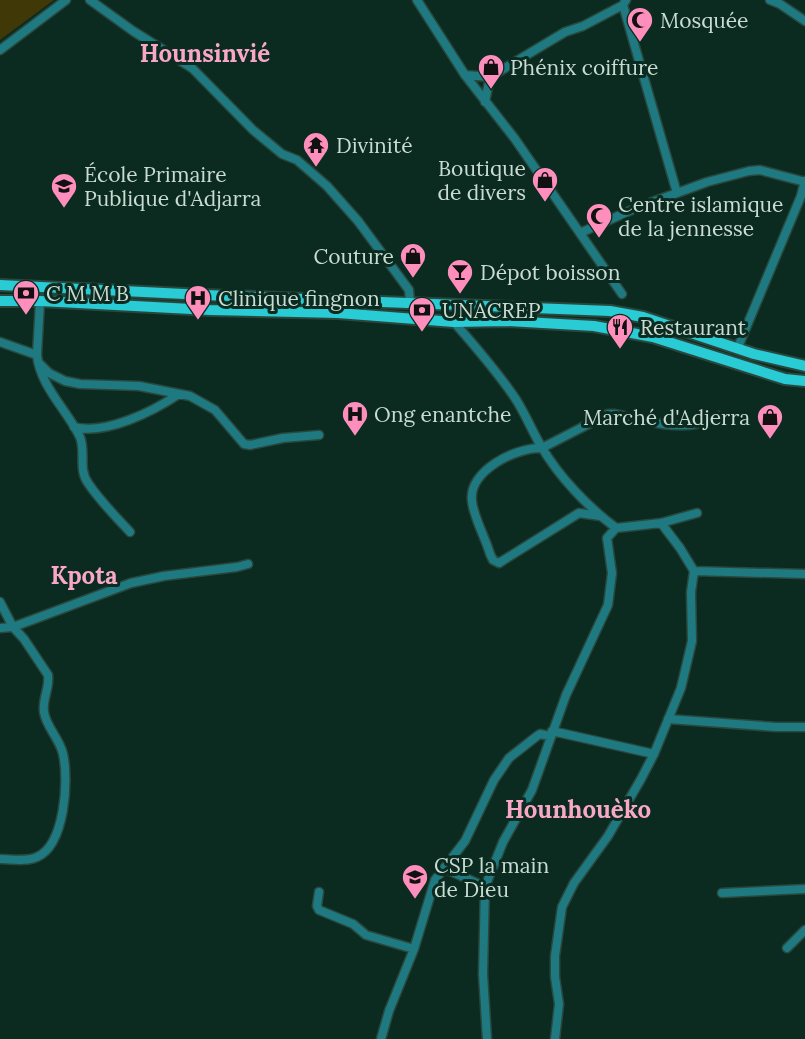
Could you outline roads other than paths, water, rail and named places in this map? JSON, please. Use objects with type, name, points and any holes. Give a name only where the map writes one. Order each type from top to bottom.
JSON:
[{"type":"main road","points":[[0,285],[610,311],[655,320],[774,360],[805,366]]},
{"type":"main road","points":[[0,301],[40,301],[199,310],[339,313],[454,322],[506,321],[594,326],[653,337],[785,379],[805,381]]},
{"type":"street","points":[[0,50],[66,0]]},
{"type":"street","points":[[90,0],[133,31],[192,68],[260,136],[282,154],[297,160],[327,186],[358,221],[410,290],[410,302]]},
{"type":"street","points":[[417,0],[465,75],[505,126],[622,294]]},
{"type":"street","points":[[770,0],[779,2],[805,21]]},
{"type":"street","points":[[465,75],[490,77],[565,32],[583,26],[624,3],[676,193]]},
{"type":"street","points":[[485,102],[490,77]]},
{"type":"street","points":[[580,232],[676,193],[755,169],[805,182],[803,196],[738,347]]},
{"type":"street","points":[[40,301],[38,359],[57,401],[74,427],[82,446],[83,471],[87,482],[130,532]]},
{"type":"street","points":[[454,322],[502,379],[528,419],[542,448],[561,473],[600,516],[616,528]]},
{"type":"street","points":[[0,342],[38,359],[49,373],[65,381],[80,384],[139,386],[190,396],[215,410],[244,444],[319,435]]},
{"type":"street","points":[[74,427],[91,430],[121,421],[149,412],[179,394]]},
{"type":"street","points":[[600,516],[579,513],[499,563],[493,560],[473,507],[471,491],[483,475],[501,459],[531,448],[542,448],[608,414],[650,423],[687,424],[696,424],[719,416]]},
{"type":"street","points":[[487,1039],[483,974],[485,887],[503,842],[532,789],[551,734],[592,635],[608,606],[612,573],[607,538],[616,528],[661,523],[697,513]]},
{"type":"street","points":[[555,1039],[559,1004],[554,967],[562,907],[574,883],[616,824],[654,754],[681,688],[690,648],[691,592],[694,572],[661,523]]},
{"type":"street","points":[[0,628],[13,627],[131,583],[175,574],[248,564]]},
{"type":"street","points":[[694,572],[805,574]]},
{"type":"street","points":[[0,602],[13,627],[24,639],[48,675],[44,714],[63,752],[66,792],[64,806],[49,848],[37,857],[0,859]]},
{"type":"street","points":[[668,719],[805,727]]},
{"type":"street","points":[[381,1039],[389,1011],[414,949],[435,880],[471,830],[494,780],[509,758],[540,734],[551,734],[654,754]]},
{"type":"street","points":[[444,868],[485,887]]},
{"type":"street","points":[[722,893],[805,889]]},
{"type":"street","points":[[319,892],[317,906],[319,910],[353,924],[366,935],[414,949]]},
{"type":"street","points":[[787,948],[805,930]]},
{"type":"place","name":"Mosquée","points":[[640,43]]},
{"type":"place","name":"Phénix coiffure","points":[[491,90]]},
{"type":"place","name":"Divinité","points":[[316,168]]},
{"type":"place","name":"Boutique de divers","points":[[545,203]]},
{"type":"place","name":"École Primaire Publique d'Adjarra","points":[[64,209]]},
{"type":"place","name":"Centre islamique de la jennesse","points":[[599,239]]},
{"type":"place","name":"Couture","points":[[413,279]]},
{"type":"place","name":"Dépot boisson","points":[[460,295]]},
{"type":"place","name":"C M M B","points":[[26,316]]},
{"type":"place","name":"Clinique fingnon","points":[[198,321]]},
{"type":"place","name":"UNACREP","points":[[422,333]]},
{"type":"place","name":"Restaurant","points":[[620,350]]},
{"type":"place","name":"Ong enantche","points":[[355,437]]},
{"type":"place","name":"Marché d'Adjerra","points":[[770,440]]},
{"type":"place","name":"CSP la main de Dieu","points":[[415,900]]},
{"type":"district","name":"Hounsinvié","points":[[205,53]]},
{"type":"district","name":"Kpota","points":[[84,575]]},
{"type":"district","name":"Hounhouèko","points":[[578,809]]}]
